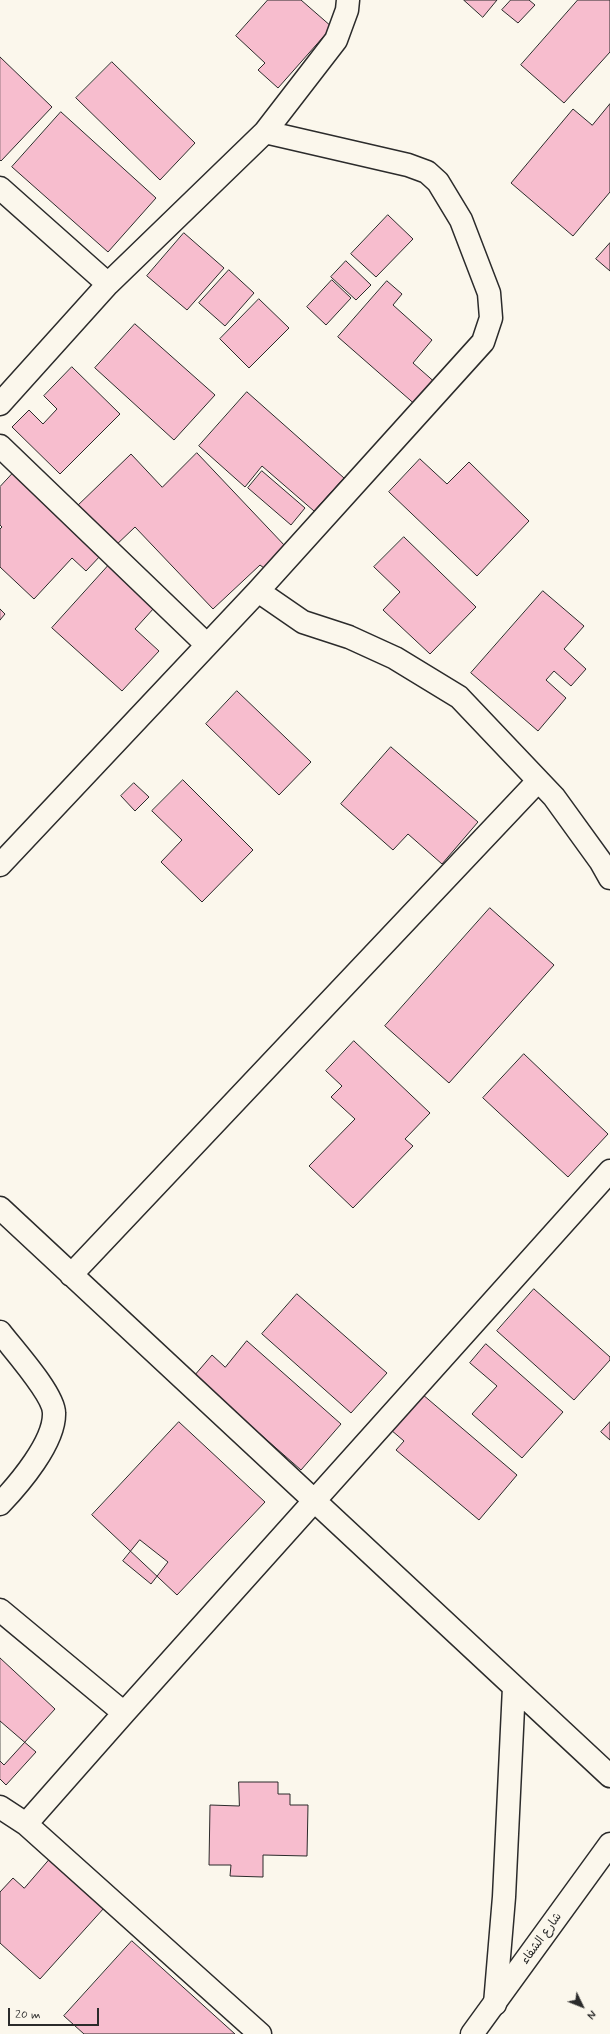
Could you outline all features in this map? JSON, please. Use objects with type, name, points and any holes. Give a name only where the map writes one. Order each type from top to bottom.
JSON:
[{"type":"street","points":[[0,404],[108,284],[265,132],[336,40],[347,10],[348,0]]},
{"type":"street","points":[[0,865],[206,644],[258,591],[483,342],[491,318],[490,294],[461,220],[438,182],[427,172],[408,165],[265,132]]},
{"type":"street","points":[[0,188],[108,284]]},
{"type":"street","points":[[0,446],[206,644]]},
{"type":"street","points":[[258,591],[304,622],[349,637],[395,658],[459,697],[554,797],[601,862],[610,878]]},
{"type":"street","points":[[71,1275],[538,781]]},
{"type":"street","points":[[26,1824],[610,1172]]},
{"type":"street","points":[[0,1208],[610,1776]]},
{"type":"street","points":[[0,1332],[44,1389],[54,1412],[49,1435],[36,1460],[0,1504]]},
{"type":"street","points":[[0,1610],[124,1713]]},
{"type":"street","points":[[495,2004],[504,1896],[514,1687]]},
{"type":"street","points":[[0,1807],[26,1824],[260,2034]]},
{"type":"street","name":"شارع الشفاء","points":[[472,2034],[610,1844]]},
{"type":"building","points":[[268,0],[301,0],[332,27],[278,88],[258,70],[265,63],[236,36]]},
{"type":"building","points":[[464,0],[497,0],[483,17]]},
{"type":"building","points":[[511,0],[529,0],[535,5],[518,23],[502,10]]},
{"type":"building","points":[[578,0],[610,0],[610,52],[564,103],[521,65]]},
{"type":"building","points":[[0,57],[52,107],[1,161],[0,160]]},
{"type":"building","points":[[112,62],[195,143],[160,180],[76,98]]},
{"type":"building","points":[[610,104],[610,192],[573,236],[511,183],[573,109],[592,125]]},
{"type":"building","points":[[61,112],[156,198],[108,252],[12,167]]},
{"type":"building","points":[[388,215],[413,239],[376,277],[351,254]]},
{"type":"building","points":[[184,233],[224,268],[187,310],[147,276]]},
{"type":"building","points":[[610,243],[610,271],[596,259]]},
{"type":"building","points":[[346,261],[371,285],[356,300],[331,277]]},
{"type":"building","points":[[229,270],[254,293],[225,326],[199,303]]},
{"type":"building","points":[[332,280],[351,298],[326,325],[307,307]]},
{"type":"building","points":[[387,281],[402,294],[393,305],[432,340],[413,363],[438,385],[418,407],[338,337]]},
{"type":"building","points":[[259,299],[289,328],[249,368],[220,339]]},
{"type":"building","points":[[135,324],[215,395],[174,440],[95,368]]},
{"type":"building","points":[[72,367],[120,414],[60,474],[12,427],[29,410],[43,424],[57,409],[44,396]]},
{"type":"building","points":[[247,392],[344,478],[314,511],[262,466],[245,487],[199,446]]},
{"type":"building","points":[[197,453],[286,547],[264,568],[260,565],[213,609],[135,527],[113,548],[75,508],[131,454],[162,487]]},
{"type":"building","points":[[420,459],[447,484],[469,462],[529,521],[477,576],[389,492]]},
{"type":"building","points":[[15,471],[102,554],[86,571],[72,558],[34,599],[0,567],[0,529],[2,527],[0,525],[0,487]]},
{"type":"building","points":[[262,471],[305,508],[291,525],[248,488]]},
{"type":"building","points":[[404,537],[476,607],[430,654],[383,610],[400,592],[374,567]]},
{"type":"building","points":[[108,566],[154,608],[135,629],[159,651],[122,691],[52,628]]},
{"type":"building","points":[[543,591],[584,626],[564,649],[586,669],[571,686],[554,671],[546,680],[566,698],[538,731],[471,673]]},
{"type":"building","points":[[0,609],[5,614],[0,620]]},
{"type":"building","points":[[237,691],[311,762],[279,795],[206,724]]},
{"type":"building","points":[[391,747],[478,822],[442,864],[408,834],[393,850],[341,804]]},
{"type":"building","points":[[183,780],[253,850],[202,902],[161,862],[182,840],[152,811]]},
{"type":"building","points":[[134,783],[149,797],[135,811],[121,796]]},
{"type":"building","points":[[490,908],[554,965],[449,1083],[385,1026]]},
{"type":"building","points":[[354,1041],[430,1113],[405,1139],[413,1146],[353,1208],[309,1166],[355,1119],[331,1097],[342,1086],[326,1071]]},
{"type":"building","points":[[524,1054],[608,1134],[568,1177],[483,1098]]},
{"type":"building","points":[[534,1289],[610,1357],[610,1360],[574,1400],[497,1331]]},
{"type":"building","points":[[297,1294],[387,1373],[351,1413],[262,1334]]},
{"type":"building","points":[[247,1341],[341,1424],[301,1470],[194,1376],[212,1355],[225,1367]]},
{"type":"building","points":[[486,1344],[563,1412],[522,1458],[472,1414],[497,1386],[470,1363]]},
{"type":"building","points":[[422,1394],[517,1475],[479,1520],[396,1450],[404,1441],[391,1430]]},
{"type":"building","points":[[179,1422],[265,1502],[177,1595],[92,1515]]},
{"type":"building","points":[[610,1422],[610,1440],[601,1432]]},
{"type":"building","points":[[140,1540],[168,1562],[151,1584],[123,1561]]},
{"type":"building","points":[[0,1658],[55,1709],[4,1765],[0,1761]]},
{"type":"building","points":[[0,1721],[36,1752],[6,1785],[0,1779]]},
{"type":"building","points":[[239,1782],[278,1782],[278,1794],[290,1794],[290,1805],[308,1805],[307,1856],[263,1855],[263,1877],[230,1876],[231,1865],[209,1865],[210,1805],[239,1806]]},
{"type":"building","points":[[50,1859],[104,1908],[40,1979],[0,1943],[0,1892],[13,1878],[24,1888]]},
{"type":"building","points":[[132,1941],[235,2034],[84,2034],[64,2016]]}]
